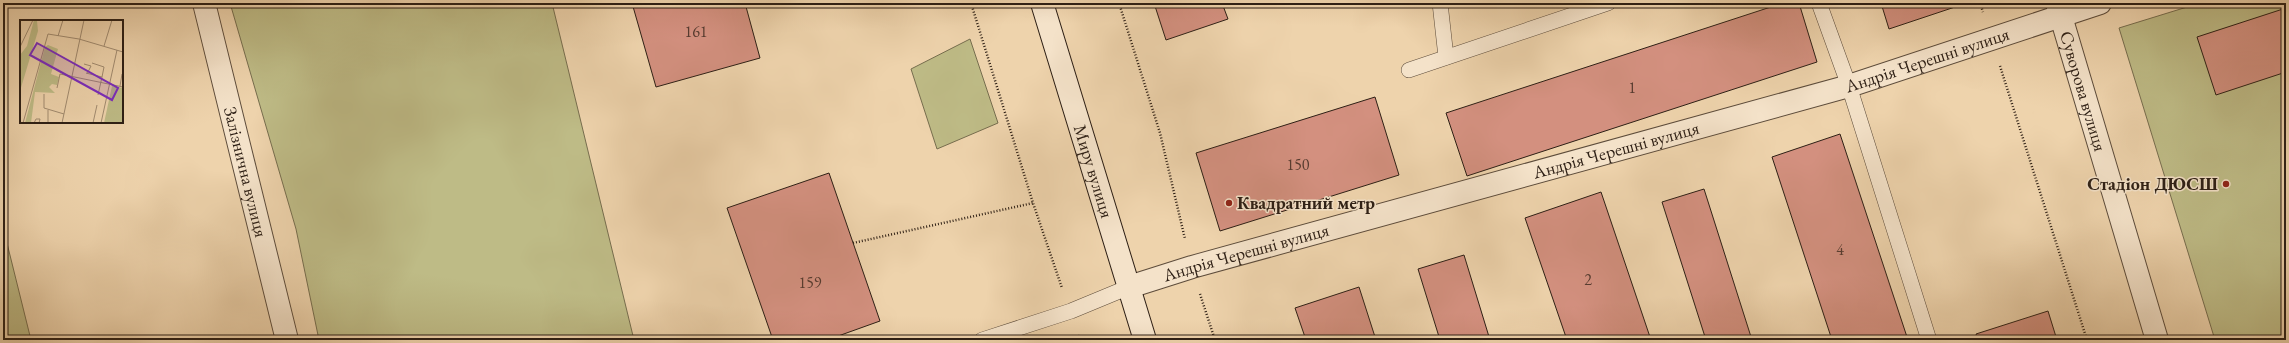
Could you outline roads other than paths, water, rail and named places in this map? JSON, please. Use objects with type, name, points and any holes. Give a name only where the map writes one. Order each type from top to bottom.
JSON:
[{"type":"street","name":"Залізнична вулиця","points":[[204,3],[287,340]]},
{"type":"street","name":"Миру вулиця","points":[[1042,3],[1145,340]]},
{"type":"street","name":"Андрія Черешні вулиця","points":[[1129,287],[1192,268],[1849,86],[1991,39],[2059,10],[2100,3]]},
{"type":"street","name":"Суворова вулиця","points":[[2059,10],[2157,340]]},
{"type":"lane","points":[[1440,3],[1446,57]]},
{"type":"lane","points":[[1409,70],[1608,3]]},
{"type":"lane","points":[[1819,3],[1849,86],[1929,340]]},
{"type":"lane","points":[[982,340],[1070,311],[1129,287]]},
{"type":"place","name":"Стадіон ДЮСШ","points":[[2226,184]]},
{"type":"place","name":"Квадратний метр","points":[[1229,203]]}]
